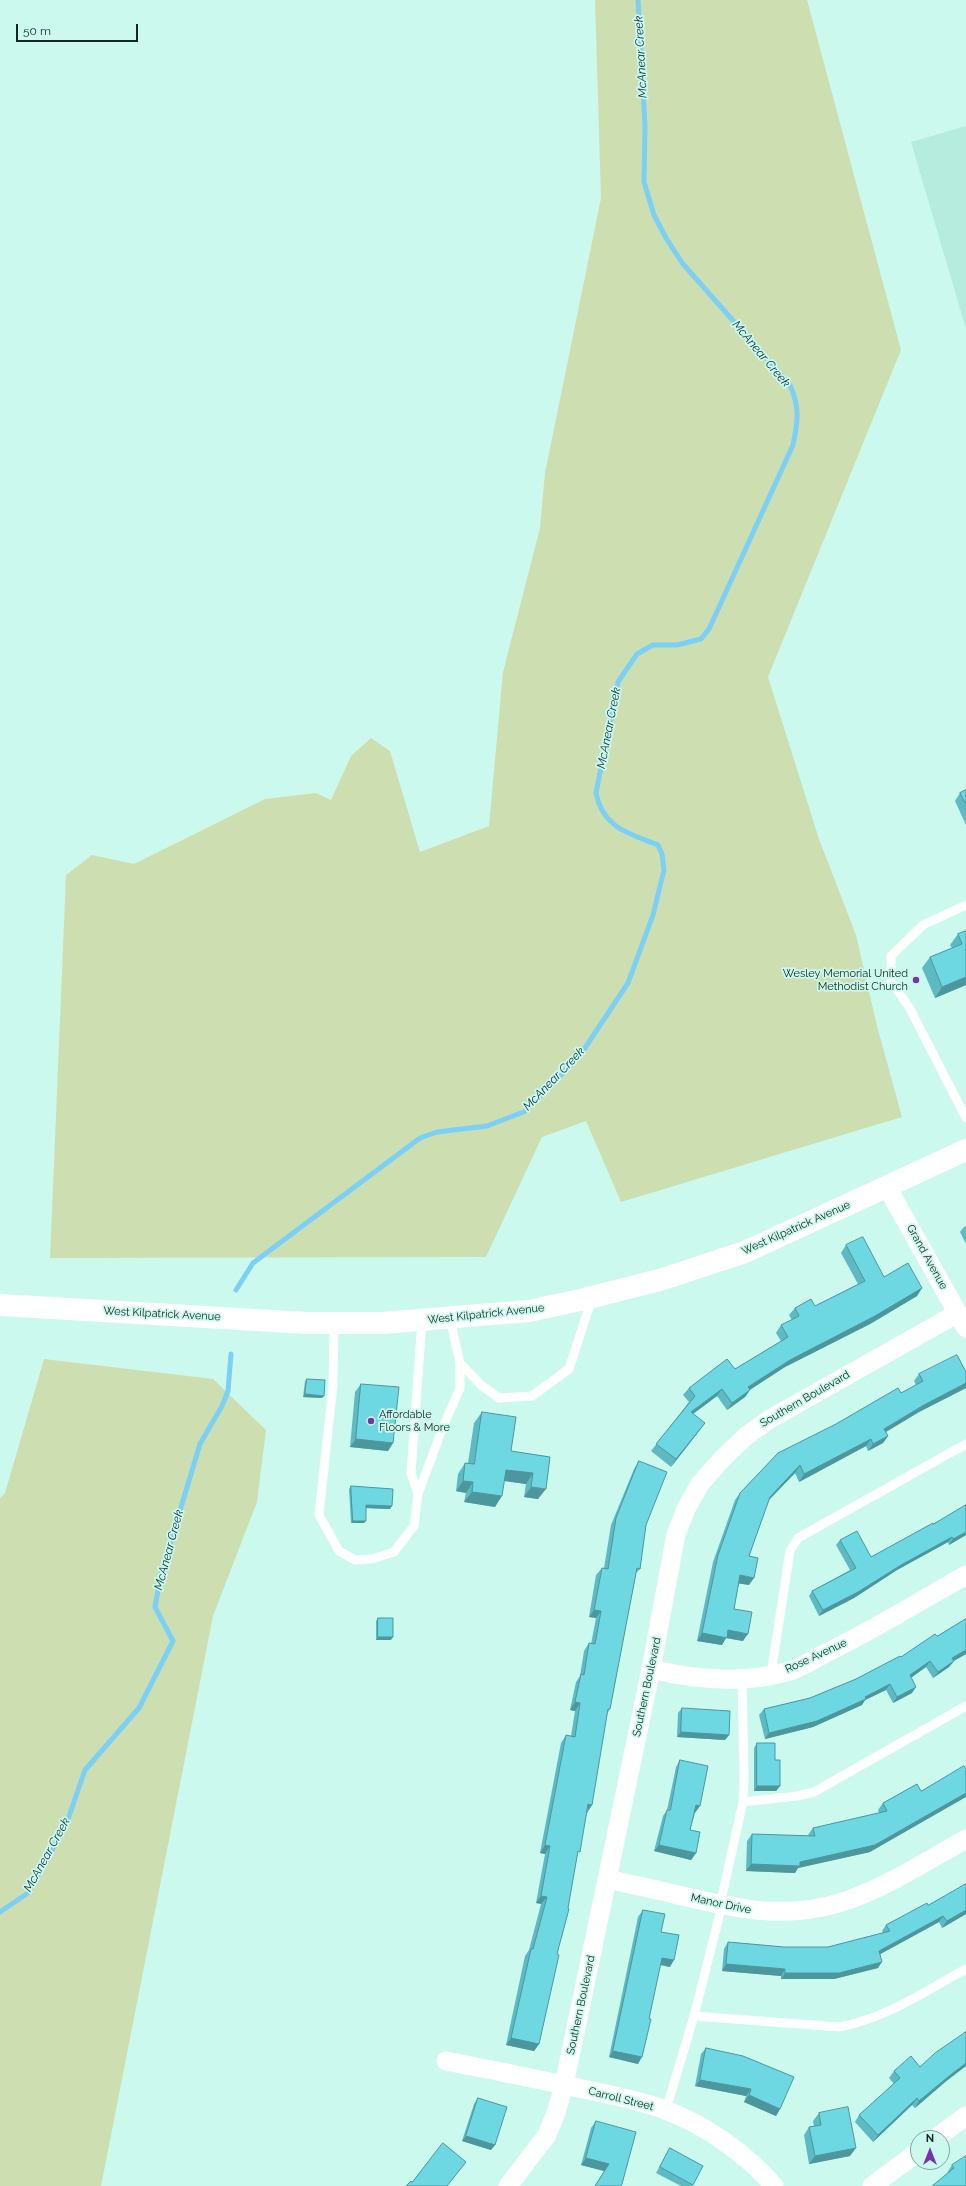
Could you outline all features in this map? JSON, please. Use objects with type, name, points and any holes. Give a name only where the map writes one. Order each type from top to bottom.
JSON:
[{"type":"main road","name":"West Kilpatrick Avenue","points":[[0,1305],[334,1323],[450,1319],[529,1311],[592,1298],[663,1279],[745,1252],[966,1150]]},
{"type":"street","name":"Grand Avenue","points":[[887,1187],[962,1320]]},
{"type":"street","name":"Southern Boulevard","points":[[508,2186],[547,2135],[556,2113],[564,2085],[651,1669],[676,1534],[687,1507],[700,1484],[722,1459],[746,1436],[772,1417],[962,1320]]},
{"type":"street","name":"Rose Avenue","points":[[651,1669],[675,1675],[702,1678],[742,1679],[790,1670],[842,1645],[966,1575]]},
{"type":"street","name":"Manor Drive","points":[[606,1879],[754,1911],[781,1912],[811,1909],[839,1903],[863,1894],[892,1880],[966,1839]]},
{"type":"street","name":"Carroll Street","points":[[446,2061],[619,2097],[666,2110],[709,2132],[738,2151],[764,2174],[774,2186]]},
{"type":"street","points":[[947,2130],[966,2116]]},
{"type":"street","points":[[872,2186],[910,2158]]},
{"type":"lane","points":[[966,905],[923,925],[891,956],[891,981],[909,1007],[966,1118]]},
{"type":"lane","points":[[460,1363],[481,1385],[499,1398],[532,1396],[569,1369],[592,1298]]},
{"type":"lane","points":[[334,1323],[333,1385],[319,1515],[339,1551],[355,1560],[372,1559],[394,1552],[414,1526],[418,1494],[443,1427],[460,1388],[460,1363],[450,1319]]},
{"type":"lane","points":[[418,1494],[411,1473],[422,1320]]},
{"type":"lane","points":[[771,1674],[790,1551],[798,1538],[966,1444]]},
{"type":"lane","points":[[666,2110],[694,2016],[721,1905],[743,1802],[744,1776],[742,1679]]},
{"type":"lane","points":[[743,1802],[797,1796],[814,1792],[966,1706]]},
{"type":"lane","points":[[694,2016],[839,2027],[860,2023],[889,2012],[966,1969]]},
{"type":"shaded area","points":[[595,0],[807,0],[901,350],[768,677],[819,839],[856,935],[877,1026],[902,1117],[621,1202],[586,1121],[542,1137],[486,1257],[50,1258],[66,875],[92,855],[134,864],[265,799],[316,793],[331,800],[351,756],[371,738],[390,751],[420,852],[489,826],[503,672],[540,528],[545,473],[601,198]]},
{"type":"shaded area","points":[[966,126],[966,329],[911,142]]},
{"type":"shaded area","points":[[44,1359],[213,1379],[266,1430],[257,1502],[213,1616],[101,2186],[0,2186],[0,1498],[5,1493]]},
{"type":"building","points":[[966,790],[966,805],[960,793]]},
{"type":"building","points":[[966,931],[966,977],[942,987],[930,957],[962,944],[958,934]]},
{"type":"building","points":[[863,1237],[884,1277],[908,1263],[922,1288],[875,1316],[790,1360],[748,1387],[750,1390],[732,1403],[722,1389],[691,1412],[705,1423],[676,1459],[656,1444],[695,1396],[689,1388],[727,1359],[735,1369],[788,1337],[781,1325],[799,1316],[795,1308],[811,1299],[815,1306],[865,1281],[846,1245]]},
{"type":"building","points":[[957,1355],[966,1372],[966,1383],[924,1405],[884,1429],[888,1436],[873,1444],[871,1439],[804,1474],[800,1465],[770,1497],[749,1556],[758,1558],[754,1578],[740,1575],[734,1609],[752,1612],[748,1634],[728,1630],[727,1638],[702,1633],[718,1555],[740,1493],[778,1453],[836,1424],[898,1388],[901,1393],[923,1381],[919,1374]]},
{"type":"building","points":[[307,1379],[325,1380],[324,1396],[305,1394]]},
{"type":"building","name":"Affordable Floors & More","points":[[361,1384],[399,1387],[393,1443],[356,1439]]},
{"type":"building","points":[[482,1412],[516,1417],[511,1451],[550,1457],[546,1489],[531,1487],[533,1473],[506,1470],[502,1496],[472,1492],[473,1482],[463,1481],[465,1463],[474,1464]]},
{"type":"building","points":[[639,1461],[667,1472],[646,1525],[640,1569],[637,1568],[610,1709],[608,1709],[592,1805],[588,1804],[580,1852],[578,1851],[569,1909],[557,1954],[559,1955],[539,2044],[511,2038],[531,1949],[533,1949],[547,1897],[541,1896],[550,1846],[545,1845],[566,1735],[575,1737],[580,1703],[575,1702],[581,1674],[584,1675],[589,1643],[595,1644],[601,1611],[594,1610],[602,1568],[608,1569],[616,1518]]},
{"type":"building","points":[[351,1486],[393,1489],[392,1506],[366,1505],[366,1521],[353,1521]]},
{"type":"building","points":[[966,1505],[966,1532],[953,1539],[952,1537],[901,1565],[858,1592],[823,1610],[812,1591],[856,1568],[840,1540],[857,1531],[871,1557]]},
{"type":"building","points":[[378,1618],[393,1618],[393,1637],[378,1637]]},
{"type":"building","points":[[966,1619],[966,1650],[952,1658],[954,1661],[938,1672],[930,1661],[910,1675],[916,1687],[897,1697],[890,1684],[865,1697],[866,1699],[817,1721],[769,1733],[764,1709],[810,1698],[856,1679],[900,1656],[901,1657],[935,1634],[937,1636]]},
{"type":"building","points":[[682,1708],[730,1711],[729,1735],[681,1732]]},
{"type":"building","points":[[757,1743],[775,1743],[775,1760],[780,1760],[780,1786],[757,1786]]},
{"type":"building","points":[[680,1760],[708,1766],[700,1806],[696,1805],[690,1830],[700,1832],[696,1853],[659,1845],[667,1810],[670,1810]]},
{"type":"building","points":[[964,1766],[966,1768],[966,1793],[875,1845],[800,1862],[800,1866],[751,1864],[752,1834],[815,1836],[813,1828],[887,1811],[883,1803],[917,1784],[921,1791]]},
{"type":"building","points":[[966,1884],[966,1910],[947,1921],[943,1916],[879,1951],[882,1962],[839,1973],[785,1973],[785,1969],[726,1964],[728,1942],[784,1947],[828,1947],[890,1931],[886,1925],[927,1903],[928,1905]]},
{"type":"building","points":[[643,1910],[665,1914],[661,1932],[679,1935],[674,1960],[662,1958],[649,2019],[651,2019],[642,2057],[613,2051]]},
{"type":"building","points":[[966,2032],[966,2063],[919,2101],[917,2098],[878,2135],[859,2115],[900,2078],[894,2071],[911,2056],[920,2067],[935,2053]]},
{"type":"building","points":[[706,2048],[743,2056],[794,2077],[780,2109],[749,2095],[751,2089],[700,2080]]},
{"type":"building","points":[[478,2098],[507,2107],[495,2145],[466,2136]]},
{"type":"building","points":[[848,2107],[856,2148],[815,2156],[809,2127],[821,2125],[819,2113]]},
{"type":"building","points":[[596,2121],[636,2132],[621,2186],[595,2186],[609,2164],[586,2158]]},
{"type":"building","points":[[443,2143],[466,2162],[447,2186],[406,2186],[411,2181],[412,2182]]},
{"type":"building","points":[[670,2148],[703,2166],[693,2185],[660,2167]]},
{"type":"building","points":[[966,2156],[966,2186],[932,2186],[954,2168],[952,2165]]},
{"type":"waterway","name":"McAnear Creek","points":[[236,1290],[253,1263],[420,1138],[437,1132],[487,1126],[526,1111],[581,1054],[628,983],[653,915],[664,870],[662,854],[658,845],[618,828],[604,814],[599,805],[596,793],[618,682],[637,654],[653,645],[677,645],[701,639],[709,629],[793,445],[796,429],[797,408],[790,385],[683,264],[666,238],[654,215],[644,182],[645,126],[638,0]]},
{"type":"waterway","name":"McAnear Creek","points":[[0,1912],[28,1893],[66,1825],[85,1770],[139,1708],[173,1641],[155,1607],[161,1574],[200,1444],[222,1406],[228,1391],[231,1354]]},
{"type":"place","name":"Wesley Memorial United Methodist Church","points":[[916,980]]},
{"type":"place","name":"Affordable Floors & More","points":[[371,1421]]}]
